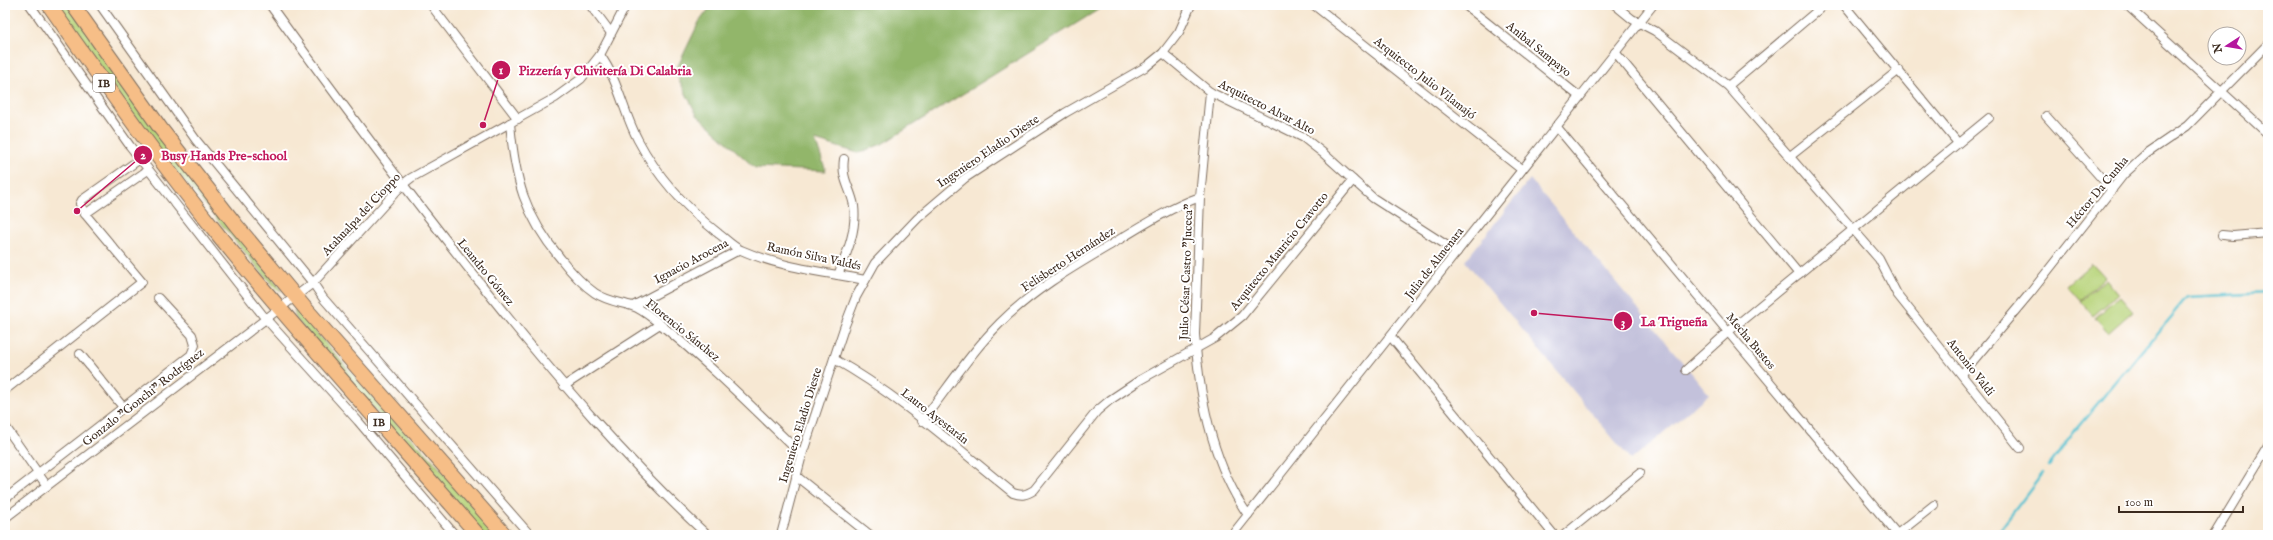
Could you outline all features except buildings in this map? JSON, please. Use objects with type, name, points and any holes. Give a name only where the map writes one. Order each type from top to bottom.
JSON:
[{"type":"highway","name":"IB","points":[[49,5],[160,160],[280,308],[478,535]]},
{"type":"highway","name":"IB","points":[[74,5],[184,159],[296,297],[505,535]]},
{"type":"street","points":[[30,5],[148,170],[266,318],[358,421],[455,535]]},
{"type":"street","points":[[100,5],[196,140],[313,283],[323,298],[530,535]]},
{"type":"street","name":"Leandro Gómez","points":[[270,5],[402,185],[564,386],[663,494],[707,535]]},
{"type":"street","points":[[431,5],[518,119]]},
{"type":"street","points":[[590,5],[611,33]]},
{"type":"street","name":"Atahualpa del Cioppo","points":[[296,297],[313,283],[402,185],[424,170],[555,98],[581,80],[600,55],[626,5]]},
{"type":"street","name":"Ingeniero Eladio Dieste","points":[[781,535],[802,456],[853,304],[865,280],[888,249],[918,218],[949,190],[1059,118],[1146,66],[1163,53],[1179,32],[1190,5]]},
{"type":"street","name":"Arquitecto Julio Vilamajó","points":[[1314,5],[1521,169]]},
{"type":"street","name":"Anibal Sampayo","points":[[1465,5],[1580,97]]},
{"type":"street","name":"Antonio Valdi","points":[[1614,5],[1728,86],[1879,259],[1897,294],[2020,448]]},
{"type":"street","name":"Julia de Almenara","points":[[1232,535],[1391,337],[1521,169],[1653,5]]},
{"type":"street","points":[[1728,86],[1824,5]]},
{"type":"street","points":[[1844,5],[1958,143]]},
{"type":"street","points":[[2127,5],[2268,134]]},
{"type":"street","name":"Héctor Da Cunha","points":[[1962,374],[2124,174],[2146,154],[2187,126],[2268,44]]},
{"type":"street","points":[[1615,52],[1799,274]]},
{"type":"street","name":"Arquitecto Alvar Alto","points":[[1163,53],[1210,92],[1304,138],[1373,198],[1457,252]]},
{"type":"street","name":"Ramón Silva Valdés","points":[[600,55],[610,69],[638,139],[652,164],[684,204],[739,250],[769,261],[865,280]]},
{"type":"street","points":[[1789,157],[1898,70]]},
{"type":"street","name":"Julio César Castro \"Juceca\"","points":[[1210,92],[1200,197],[1194,334],[1204,402],[1217,455],[1231,488],[1248,515]]},
{"type":"street","points":[[2046,116],[2112,190]]},
{"type":"street","points":[[1686,370],[1728,332],[1989,118]]},
{"type":"street","name":"Florencio Sánchez","points":[[510,123],[518,178],[529,213],[541,234],[569,269],[585,286],[605,299],[633,306],[660,324],[700,358],[802,456]]},
{"type":"street","name":"Mecha Bustos","points":[[1556,126],[1897,535]]},
{"type":"street","points":[[5,390],[142,282],[80,208],[82,200],[140,159]]},
{"type":"street","points":[[838,275],[855,225],[854,206],[843,176],[844,159]]},
{"type":"street","points":[[85,214],[148,170]]},
{"type":"street","name":"Arquitecto Mauricio Cravotto","points":[[1019,495],[1028,494],[1034,490],[1097,411],[1110,400],[1140,380],[1196,350],[1231,327],[1254,304],[1353,180]]},
{"type":"street","name":"Felisberto Hernández","points":[[922,421],[995,330],[1017,307],[1044,286],[1090,257],[1182,203],[1200,197]]},
{"type":"street","points":[[2222,234],[2233,236],[2268,233]]},
{"type":"street","name":"Ignacio Arocena","points":[[633,306],[739,250]]},
{"type":"street","name":"Gonzalo \"Gonchi\" Rodríguez","points":[[5,518],[266,318],[296,297]]},
{"type":"street","points":[[5,499],[191,355],[195,345],[192,336],[158,298]]},
{"type":"street","points":[[564,386],[660,324]]},
{"type":"street","points":[[1391,337],[1554,535]]},
{"type":"street","points":[[80,354],[123,407]]},
{"type":"street","name":"Lauro Ayestarán","points":[[834,359],[855,370],[1013,493],[1019,495]]},
{"type":"street","points":[[5,426],[47,486]]},
{"type":"street","points":[[2214,535],[2268,446]]},
{"type":"street","points":[[1564,535],[1640,473]]},
{"type":"street","points":[[796,476],[870,535]]},
{"type":"street","points":[[1897,535],[1934,505]]},
{"type":"shaded area","points":[[1530,179],[1709,394],[1631,460],[1465,261]]},
{"type":"green space","points":[[56,5],[68,5],[282,291],[276,289],[152,142]]},
{"type":"green space","points":[[712,5],[1106,5],[882,144],[858,153],[815,140],[826,171],[755,168],[697,115],[675,72],[699,22]]},
{"type":"green space","points":[[2092,263],[2105,277],[2080,300],[2067,285]]},
{"type":"green space","points":[[2106,279],[2118,294],[2093,316],[2080,301]]},
{"type":"green space","points":[[2120,296],[2133,311],[2108,333],[2095,318]]},
{"type":"green space","points":[[294,310],[300,314],[389,416],[429,456],[498,535],[484,535],[296,319]]},
{"type":"waterway","points":[[2049,466],[2077,428],[2187,297],[2268,293]]},
{"type":"waterway","points":[[1996,535],[2043,473]]},
{"type":"place","name":"Pizzería y Chivitería Di Calabria","points":[[483,125]]},
{"type":"place","name":"Busy Hands Pre-school","points":[[77,211]]},
{"type":"place","name":"La Trigueña","points":[[1534,313]]}]
